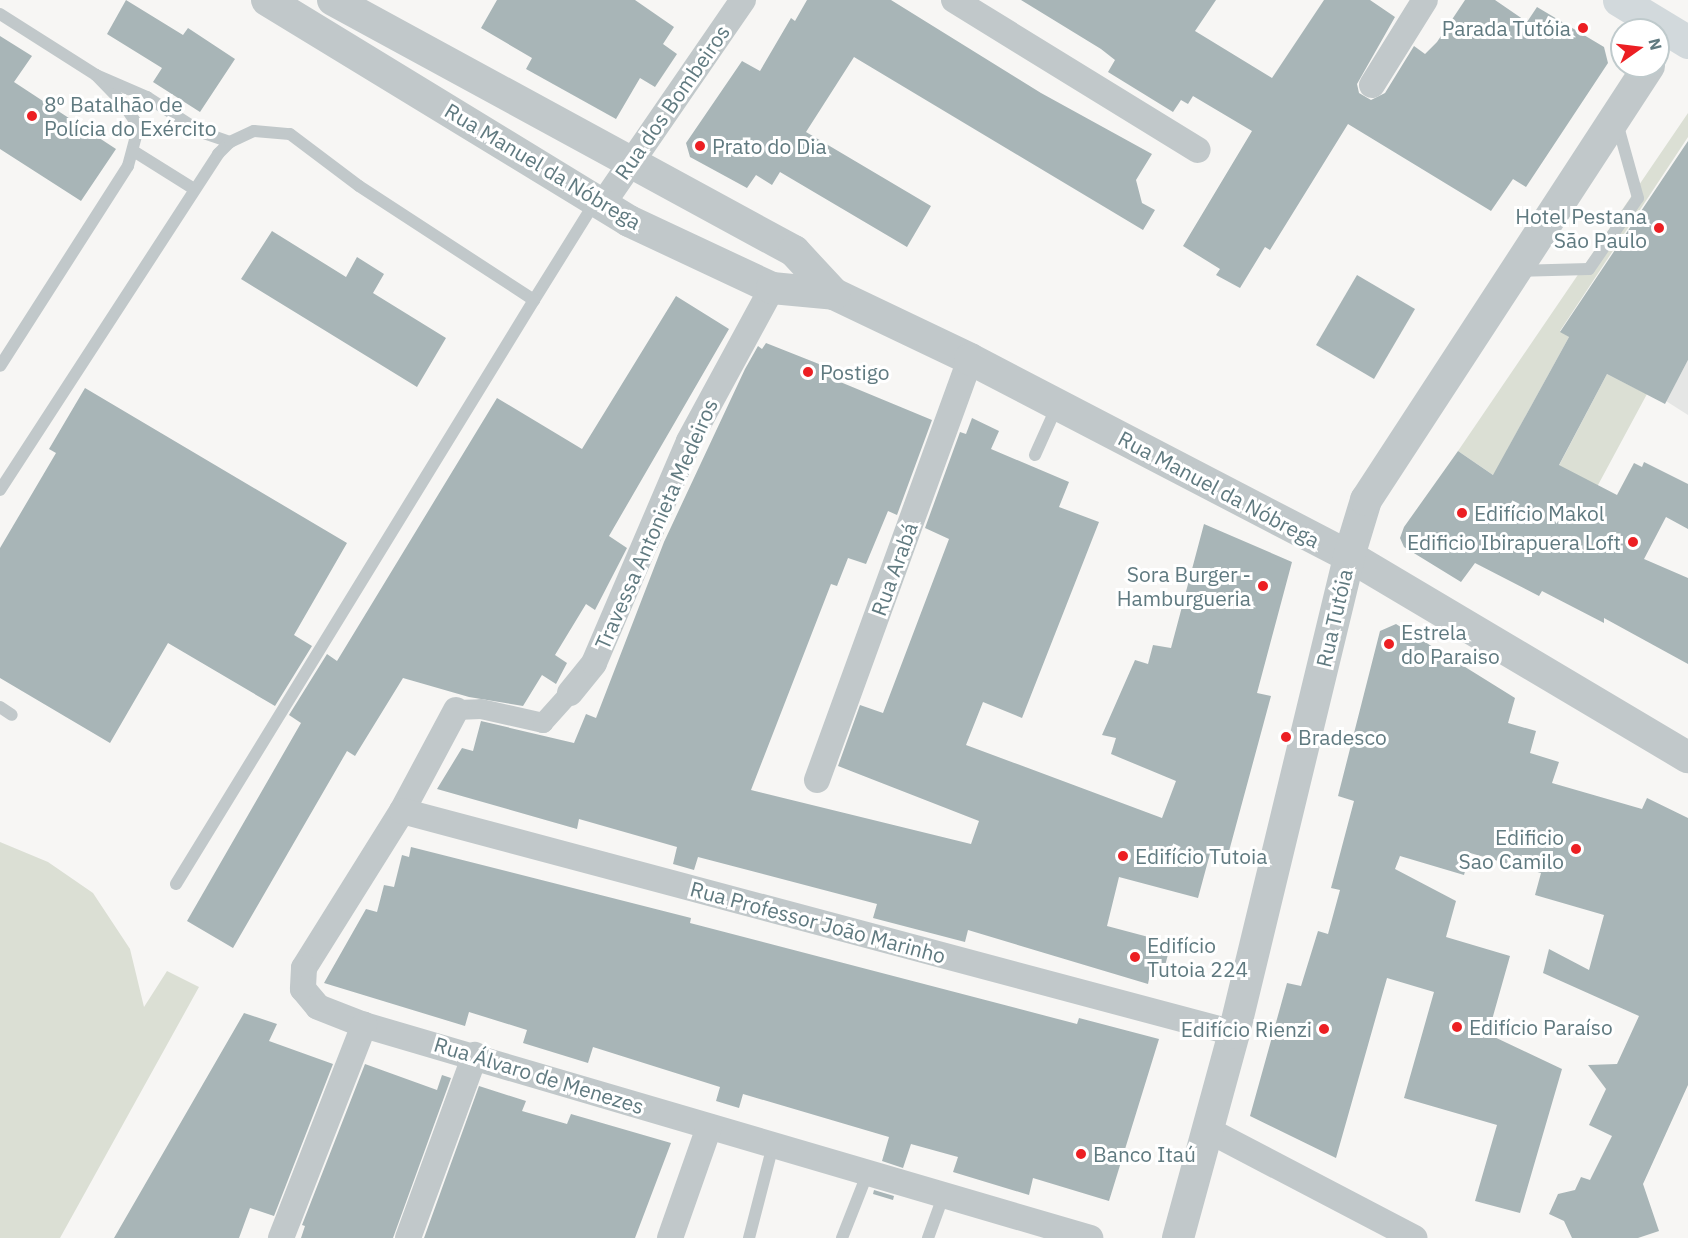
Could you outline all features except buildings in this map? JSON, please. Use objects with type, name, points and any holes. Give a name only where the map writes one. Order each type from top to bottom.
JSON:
[{"type":"main road","points":[[1619,0],[1672,42]]},
{"type":"street","name":"Rua Manuel da Nóbrega","points":[[267,0],[599,203],[772,288],[834,294],[970,359],[1348,556],[1688,757]]},
{"type":"street","name":"Rua Manuel da Nóbrega","points":[[333,0],[794,251],[834,294]]},
{"type":"street","name":"Rua dos Bombeiros","points":[[599,203],[743,0]]},
{"type":"street","points":[[954,0],[1198,150]]},
{"type":"street","points":[[1372,85],[1425,0]]},
{"type":"street","name":"Rua Tutóia","points":[[1178,1238],[1234,1033],[1348,556],[1366,500],[1641,78]]},
{"type":"street","name":"Travessa Antonieta Medeiros","points":[[570,693],[594,663],[689,441],[772,288]]},
{"type":"street","name":"Rua Arabá","points":[[817,780],[970,359]]},
{"type":"street","points":[[456,710],[481,709],[543,723],[570,693]]},
{"type":"street","name":"Rua Álvaro de Menezes","points":[[456,710],[402,811],[304,968],[303,989],[318,1007],[363,1025],[475,1055],[709,1127],[1090,1238]]},
{"type":"street","name":"Rua Professor João Marinho","points":[[402,811],[1234,1033]]},
{"type":"street","points":[[281,1238],[363,1025]]},
{"type":"street","points":[[408,1238],[475,1055]]},
{"type":"street","points":[[670,1238],[709,1127]]},
{"type":"street","points":[[1208,1130],[1414,1238]]},
{"type":"lane","points":[[0,14],[96,75],[125,85],[201,132],[230,142]]},
{"type":"lane","points":[[0,366],[135,152],[134,120],[96,75]]},
{"type":"lane","points":[[1515,271],[1589,269],[1638,198],[1615,117]]},
{"type":"lane","points":[[0,490],[194,189],[230,142],[254,131],[290,134],[360,186],[534,300]]},
{"type":"lane","points":[[135,152],[194,189]]},
{"type":"lane","points":[[176,884],[534,300],[599,203]]},
{"type":"lane","points":[[1035,455],[1058,405]]},
{"type":"lane","points":[[0,707],[12,715]]},
{"type":"lane","points":[[748,1238],[773,1145]]},
{"type":"lane","points":[[842,1238],[868,1172]]},
{"type":"lane","points":[[928,1238],[944,1194]]},
{"type":"shaded area","points":[[1688,113],[1688,137],[1560,331],[1569,337],[1507,450],[1554,475],[1607,374],[1647,394],[1598,485],[1521,494],[1458,451]]},
{"type":"shaded area","points":[[1688,360],[1688,415],[1666,401]]},
{"type":"shaded area","points":[[0,842],[48,862],[93,893],[130,949],[144,1007],[167,971],[199,987],[60,1238],[0,1238]]},
{"type":"place","name":"Parada Tutóia","points":[[1583,28]]},
{"type":"place","name":"8º Batalhão de Polícia do Exército","points":[[32,116]]},
{"type":"place","name":"Prato do Dia","points":[[700,146]]},
{"type":"place","name":"Hotel Pestana São Paulo","points":[[1659,228]]},
{"type":"place","name":"Postigo","points":[[808,372]]},
{"type":"place","name":"Edifício Makol","points":[[1462,513]]},
{"type":"place","name":"Edificio Ibirapuera Loft","points":[[1633,542]]},
{"type":"place","name":"Sora Burger - Hamburgueria","points":[[1263,586]]},
{"type":"place","name":"Estrela do Paraiso","points":[[1389,644]]},
{"type":"place","name":"Bradesco","points":[[1286,737]]},
{"type":"place","name":"Edificio Sao Camilo","points":[[1576,849]]},
{"type":"place","name":"Edifício Tutoia","points":[[1123,856]]},
{"type":"place","name":"Edifício Tutoia 224","points":[[1135,957]]},
{"type":"place","name":"Edifício Paraíso","points":[[1457,1027]]},
{"type":"place","name":"Edifício Rienzi","points":[[1324,1029]]},
{"type":"place","name":"Banco Itaú","points":[[1081,1154]]}]
